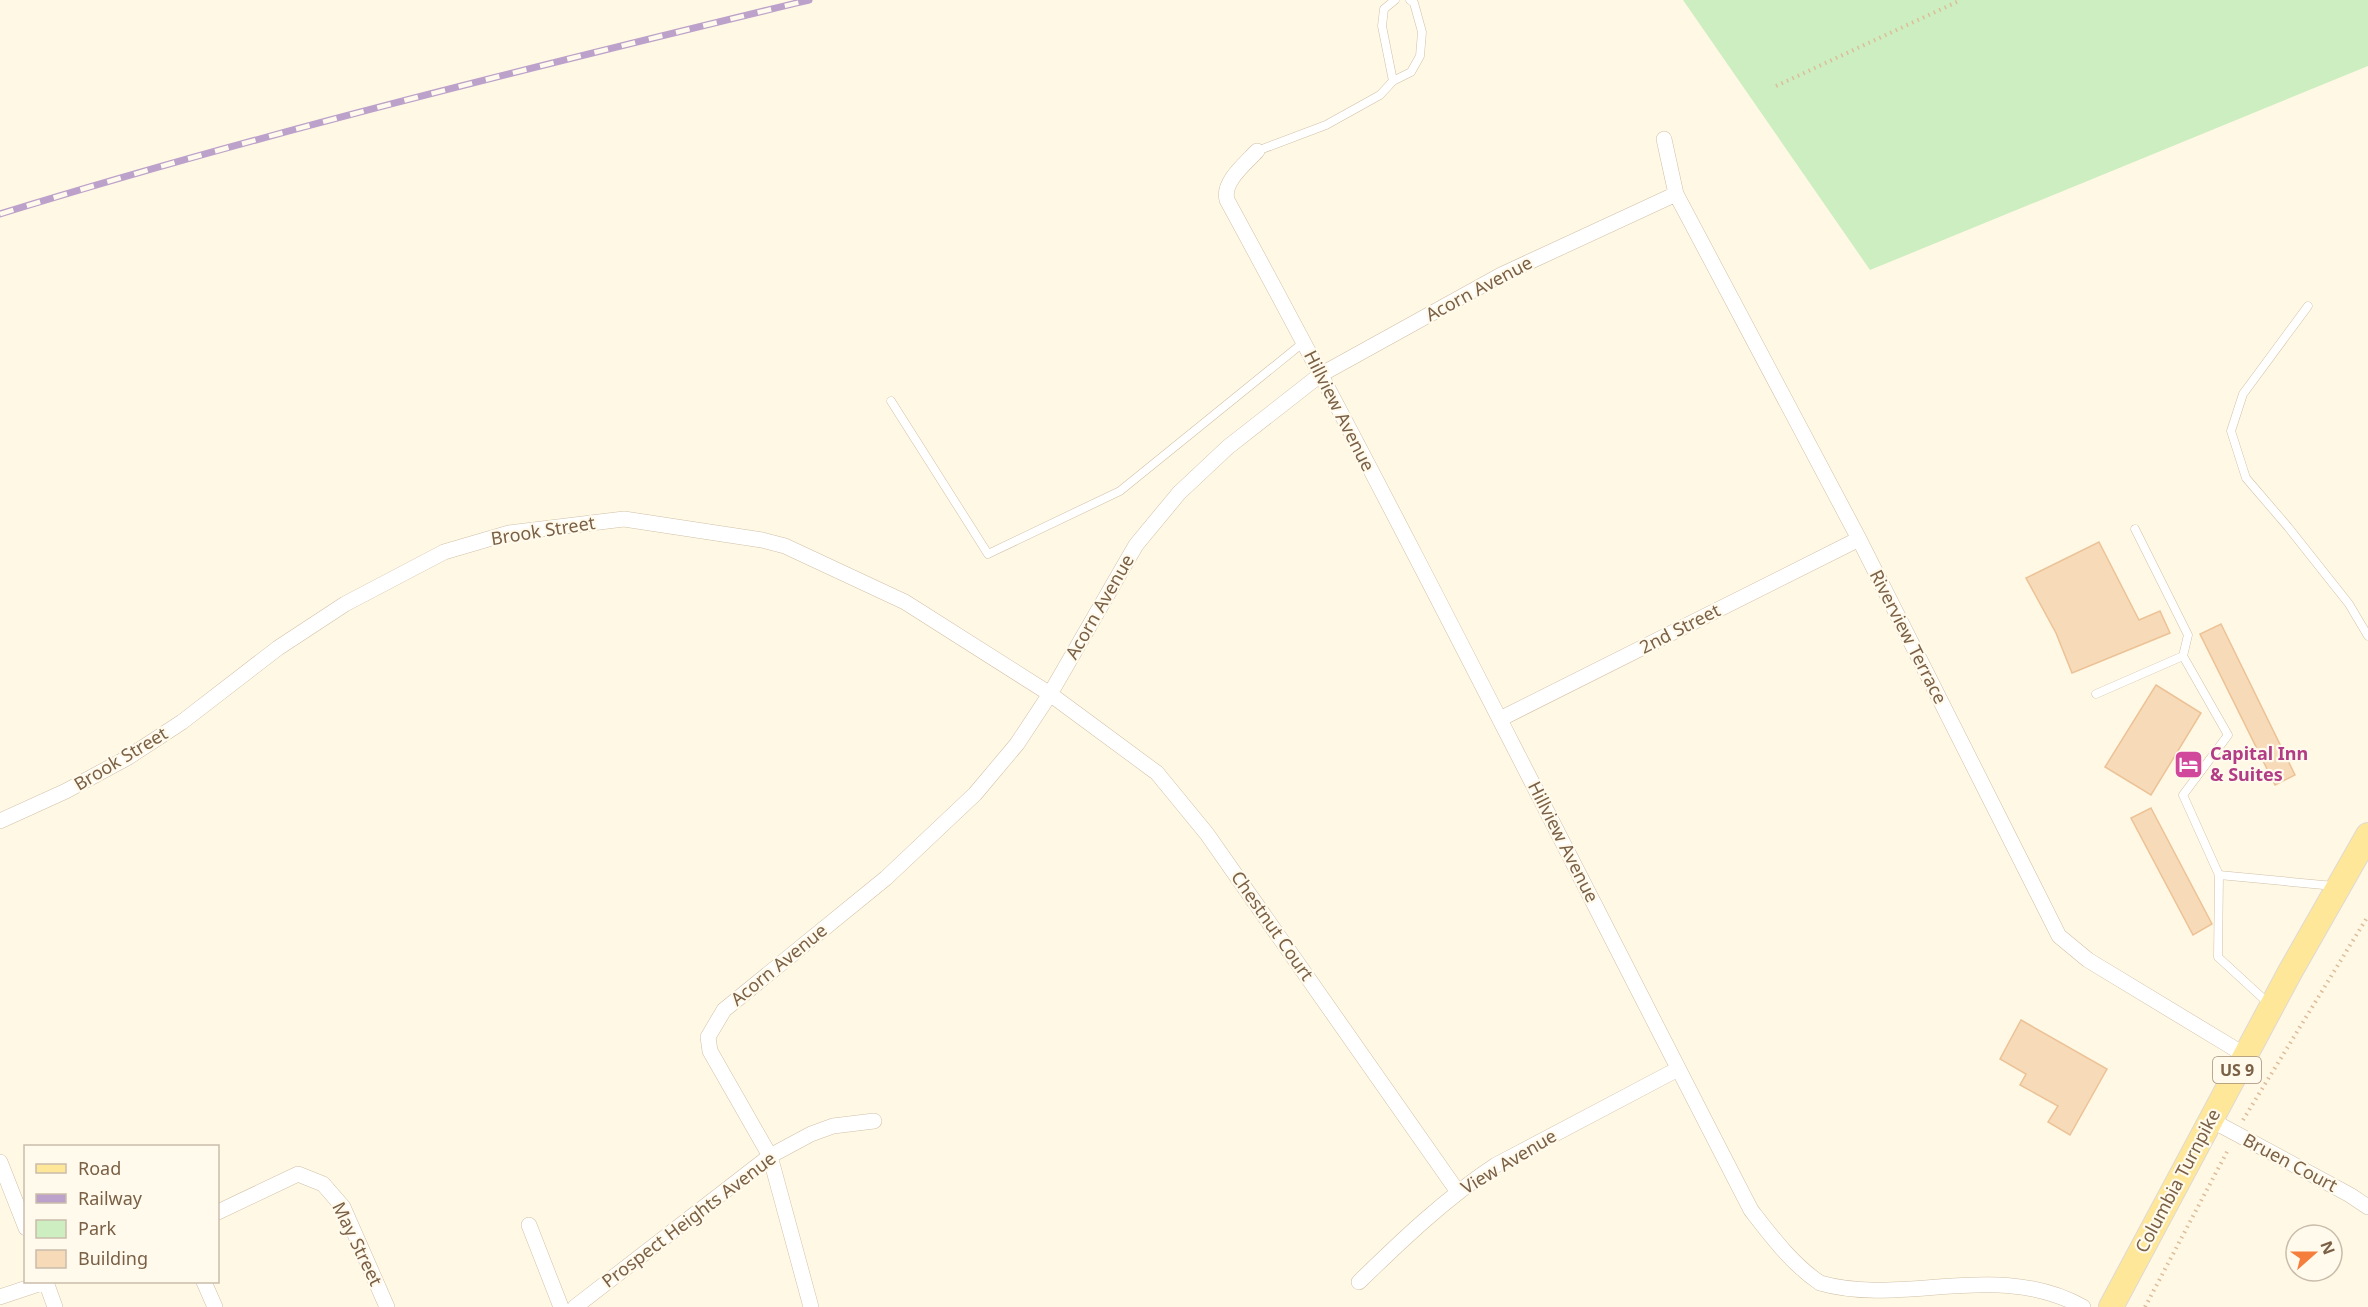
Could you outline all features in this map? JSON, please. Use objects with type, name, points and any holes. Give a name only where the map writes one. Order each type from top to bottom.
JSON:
[{"type":"main road","name":"Columbia Turnpike","points":[[2111,1307],[2245,1055],[2368,835]]},
{"type":"street","name":"Riverview Terrace","points":[[1664,139],[1676,194],[1859,539],[2059,936],[2088,960],[2245,1055]]},
{"type":"street","name":"Hillview Avenue","points":[[1257,151],[1227,185],[1225,194],[1500,719],[1751,1210],[1794,1262],[1823,1285],[1850,1297],[1877,1304],[1922,1303],[2006,1290],[2029,1290],[2067,1298],[2083,1307]]},
{"type":"street","name":"Acorn Avenue","points":[[811,1307],[770,1156],[710,1051],[708,1037],[724,1010],[886,878],[975,794],[1017,744],[1050,694],[1136,544],[1179,493],[1228,447],[1320,375],[1501,275],[1676,194]]},
{"type":"street","name":"Brook Street","points":[[0,821],[66,791],[127,758],[182,722],[278,648],[345,604],[444,552],[508,533],[612,520],[624,519],[713,531],[785,546],[904,602],[1050,694]]},
{"type":"street","name":"2nd Street","points":[[1500,719],[1859,539]]},
{"type":"street","name":"Chestnut Court","points":[[1050,694],[1157,773],[1171,790],[1207,834],[1458,1192]]},
{"type":"street","name":"View Avenue","points":[[1359,1282],[1410,1233],[1458,1192],[1496,1166],[1678,1069]]},
{"type":"street","name":"Bruen Court","points":[[2211,1120],[2368,1207]]},
{"type":"street","name":"Prospect Heights Avenue","points":[[575,1307],[770,1156],[811,1134],[833,1126],[874,1121]]},
{"type":"street","points":[[0,1162],[24,1223]]},
{"type":"street","name":"May Street","points":[[219,1212],[298,1174],[323,1184],[343,1207],[387,1307]]},
{"type":"street","points":[[529,1225],[561,1307]]},
{"type":"street","points":[[0,1298],[40,1283]]},
{"type":"street","points":[[46,1283],[55,1307]]},
{"type":"street","points":[[205,1283],[214,1307]]},
{"type":"lane","points":[[1393,81],[1383,26],[1384,9],[1395,0]]},
{"type":"lane","points":[[1257,151],[1326,125],[1380,95],[1393,81],[1411,72],[1420,56],[1422,32],[1414,3],[1410,0]]},
{"type":"lane","points":[[2308,306],[2243,394],[2231,431],[2246,478],[2349,604],[2368,636]]},
{"type":"lane","points":[[891,401],[988,554],[1120,491],[1304,342]]},
{"type":"lane","points":[[2135,529],[2188,635],[2183,656],[2228,735],[2182,795],[2219,875],[2218,957],[2272,1006]]},
{"type":"lane","points":[[2096,694],[2183,656]]},
{"type":"lane","points":[[2219,875],[2338,886]]},
{"type":"path","points":[[1776,86],[1961,0]]},
{"type":"path","points":[[2145,1307],[2252,1104],[2368,916]]},
{"type":"green space","points":[[1683,0],[2368,0],[2368,66],[1870,270]]},
{"type":"building","points":[[2099,542],[2139,620],[2160,611],[2170,633],[2072,673],[2056,633],[2026,578]]},
{"type":"building","points":[[2221,624],[2295,775],[2275,785],[2200,634]]},
{"type":"building","points":[[2156,685],[2201,713],[2151,795],[2105,767]]},
{"type":"building","points":[[2151,808],[2212,924],[2193,935],[2131,818]]},
{"type":"building","points":[[2021,1020],[2107,1069],[2070,1135],[2048,1122],[2058,1106],[2020,1085],[2026,1074],[2000,1059]]},
{"type":"railway","points":[[0,214],[301,128],[809,0]]},
{"type":"place","name":"Capital Inn & Suites","points":[[2189,764]]}]
